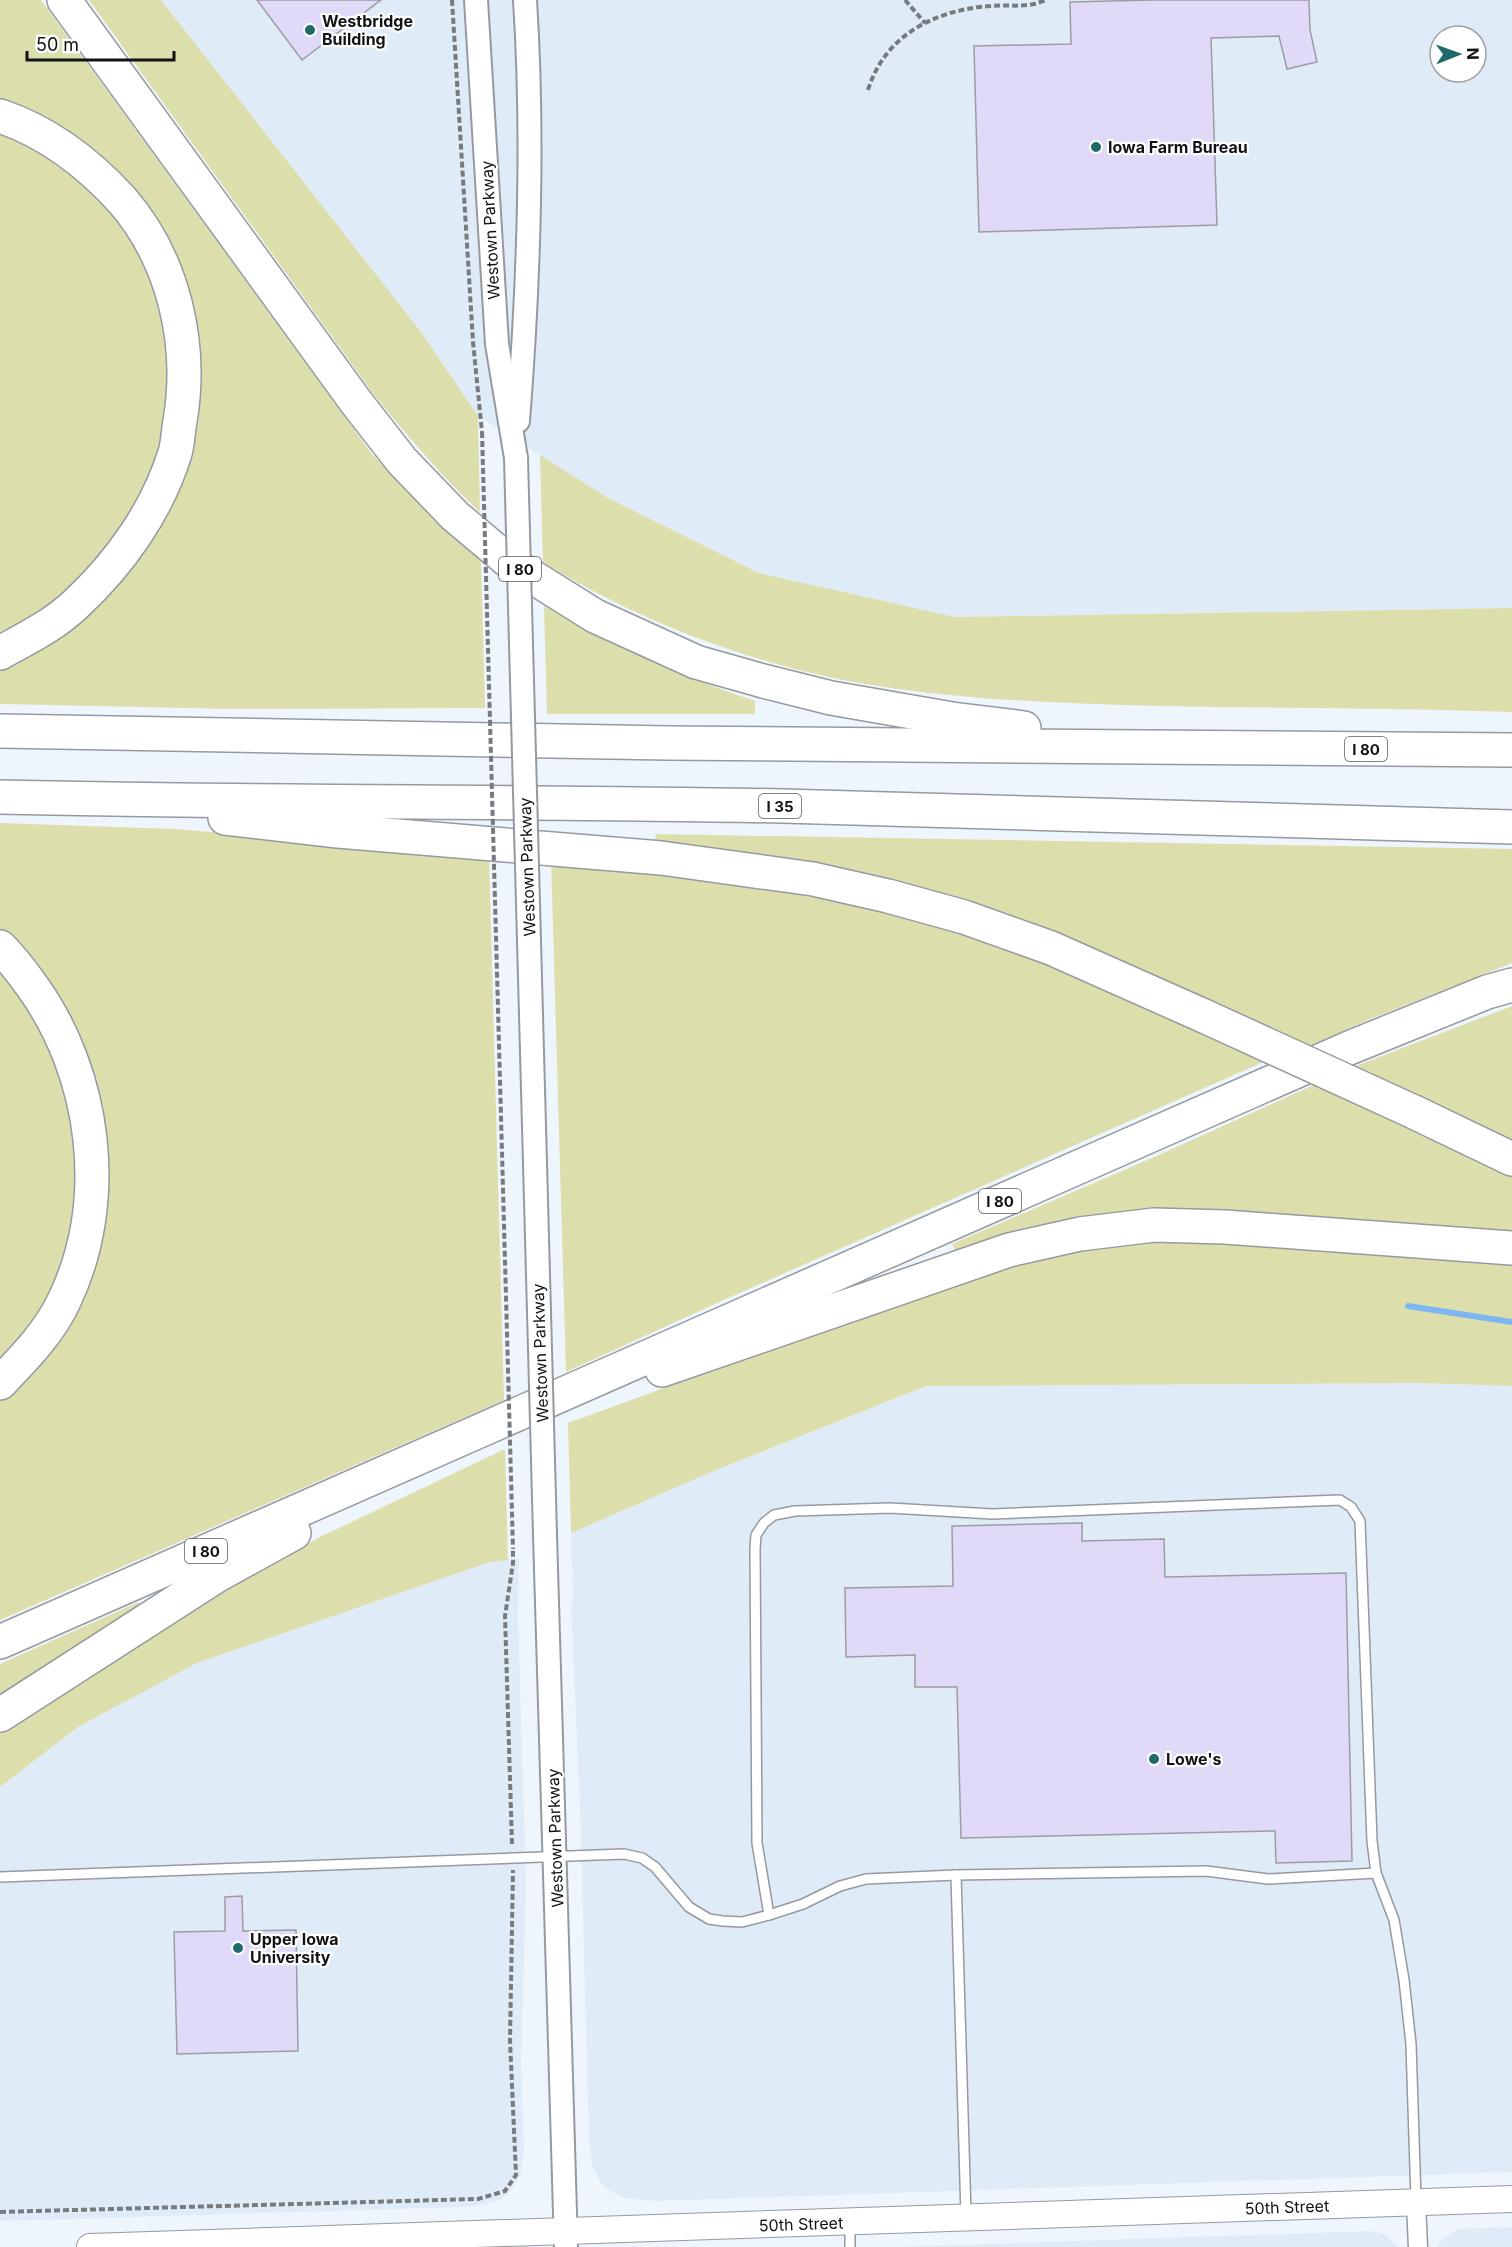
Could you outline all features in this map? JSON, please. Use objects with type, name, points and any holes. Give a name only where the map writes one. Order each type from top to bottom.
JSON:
[{"type":"highway","name":"I 80","points":[[64,0],[349,392],[402,461],[455,516],[512,564],[595,616],[696,662],[831,698],[952,719],[1220,747],[1512,750]]},
{"type":"highway","points":[[0,116],[52,139],[99,175],[138,219],[153,244],[167,275],[182,333],[185,393],[175,452],[161,489],[144,521],[124,551],[101,580],[75,605],[46,628],[0,653]]},
{"type":"highway","points":[[0,731],[644,742],[1220,747]]},
{"type":"highway","name":"I 35","points":[[0,797],[791,806],[1108,814],[1290,823],[1512,827]]},
{"type":"highway","points":[[47,798],[338,831],[661,858],[813,879],[888,896],[964,917],[1051,948],[1414,1112],[1512,1159]]},
{"type":"highway","points":[[0,948],[10,957],[42,1001],[73,1065],[83,1098],[92,1168],[89,1221],[84,1249],[64,1302],[33,1349],[0,1383]]},
{"type":"highway","name":"I 80","points":[[0,1642],[1349,1048],[1512,984]]},
{"type":"highway","points":[[492,1424],[710,1354],[1009,1250],[1080,1234],[1154,1225],[1225,1227],[1512,1248]]},
{"type":"highway","points":[[0,1715],[216,1576],[283,1539],[380,1491],[412,1460]]},
{"type":"main road","name":"50th Street","points":[[90,2247],[850,2235],[966,2218],[1512,2199]]},
{"type":"street","name":"Westown Parkway","points":[[476,0],[497,344],[516,458]]},
{"type":"street","name":"Westown Parkway","points":[[525,0],[529,198],[526,322],[516,458],[566,2240]]},
{"type":"street","points":[[1416,2203],[1418,2247]]},
{"type":"lane","points":[[769,1915],[757,1843],[755,1549],[756,1535],[764,1523],[774,1515],[795,1511],[890,1508],[992,1514],[1340,1500],[1351,1506],[1360,1521],[1372,1841],[1376,1873],[1394,1920],[1405,1991],[1411,2043],[1416,2203]]},
{"type":"lane","points":[[0,1877],[624,1854],[642,1858],[656,1867],[689,1907],[709,1919],[742,1922],[803,1904],[840,1886],[866,1879],[1206,1870],[1268,1879],[1376,1873]]},
{"type":"lane","points":[[956,1875],[966,2218]]},
{"type":"path","points":[[452,0],[473,342],[482,432],[513,1549]]},
{"type":"path","points":[[905,0],[925,23]]},
{"type":"path","points":[[868,90],[874,72],[892,45],[925,23],[964,9],[1036,4],[1045,0]]},
{"type":"path","points":[[0,2212],[477,2199],[505,2191],[516,2175]]},
{"type":"shaded area","points":[[161,0],[1512,0],[1512,608],[955,617],[759,573],[608,498],[478,416],[421,332]]},
{"type":"shaded area","points":[[1419,1383],[1512,1386],[1512,2172],[655,2201],[624,2198],[607,2189],[600,2182],[592,2165],[589,2141],[580,1807],[571,1608],[573,1595],[571,1533],[709,1473],[926,1386]]},
{"type":"shaded area","points":[[519,1559],[518,1617],[526,1885],[521,2063],[524,2152],[521,2174],[509,2193],[487,2204],[463,2207],[0,2221],[0,1787],[78,1727],[197,1663],[490,1562]]},
{"type":"shaded area","points":[[1512,2227],[1512,2247],[1438,2247],[1444,2237],[1459,2229]]},
{"type":"shaded area","points":[[1371,2231],[1386,2235],[1398,2247],[896,2247]]},
{"type":"green space","points":[[0,0],[41,0],[372,454],[450,534],[481,560],[485,708],[234,709],[0,704],[0,666],[175,484],[174,257],[0,100]]},
{"type":"green space","points":[[89,0],[161,0],[421,332],[478,416],[480,512],[438,470],[374,395]]},
{"type":"green space","points":[[0,126],[66,164],[122,219],[156,280],[171,353],[162,439],[149,477],[113,543],[61,599],[0,638]]},
{"type":"green space","points":[[540,455],[608,498],[759,573],[955,617],[1512,608],[1512,712],[1212,707],[1015,700],[898,689],[805,672],[713,644],[669,627],[625,607],[543,562]]},
{"type":"green space","points":[[544,606],[647,659],[755,701],[755,714],[547,714]]},
{"type":"green space","points":[[0,823],[174,829],[489,855],[504,1400],[0,1620],[0,1396],[25,1375],[103,1172],[13,944],[0,931]]},
{"type":"green space","points":[[656,834],[1512,849],[1512,963],[1304,1048],[1151,979],[654,851]]},
{"type":"green space","points":[[551,858],[705,871],[1007,940],[1268,1060],[566,1372]]},
{"type":"green space","points":[[0,966],[50,1045],[73,1114],[78,1187],[64,1265],[33,1326],[0,1363]]},
{"type":"green space","points":[[1512,1006],[1512,1142],[1348,1069]]},
{"type":"green space","points":[[1318,1083],[1512,1174],[1512,1232],[1210,1210],[1136,1214],[956,1253],[952,1244],[1159,1155]]},
{"type":"green space","points":[[1179,1238],[1512,1259],[1512,1386],[1419,1383],[926,1386],[709,1473],[571,1533],[568,1423],[897,1303],[1049,1254]]},
{"type":"green space","points":[[505,1449],[508,1560],[490,1562],[197,1663],[78,1727],[0,1787],[0,1732],[19,1718],[188,1608],[320,1537]]},
{"type":"green space","points":[[139,1602],[141,1607],[77,1645],[0,1698],[0,1664]]},
{"type":"building","name":"Westbridge Building","points":[[257,0],[381,0],[302,60]]},
{"type":"building","name":"Iowa Farm Bureau","points":[[1309,0],[1310,30],[1317,62],[1287,69],[1279,36],[1211,38],[1217,225],[979,232],[974,46],[1071,44],[1070,2]]},
{"type":"building","name":"Lowe's","points":[[1082,1523],[1082,1541],[1164,1539],[1165,1577],[1346,1573],[1352,1861],[1276,1863],[1275,1831],[961,1838],[957,1687],[915,1687],[915,1655],[846,1657],[845,1588],[953,1586],[952,1526]]},
{"type":"building","points":[[242,1896],[243,1931],[296,1930],[298,2051],[177,2054],[174,1932],[225,1931],[225,1897]]},
{"type":"waterway","points":[[1408,1306],[1512,1322]]},
{"type":"place","name":"Westbridge Building","points":[[310,30]]},
{"type":"place","name":"Iowa Farm Bureau","points":[[1096,147]]},
{"type":"place","name":"Lowe's","points":[[1154,1759]]},
{"type":"place","name":"Upper Iowa University","points":[[238,1948]]}]
